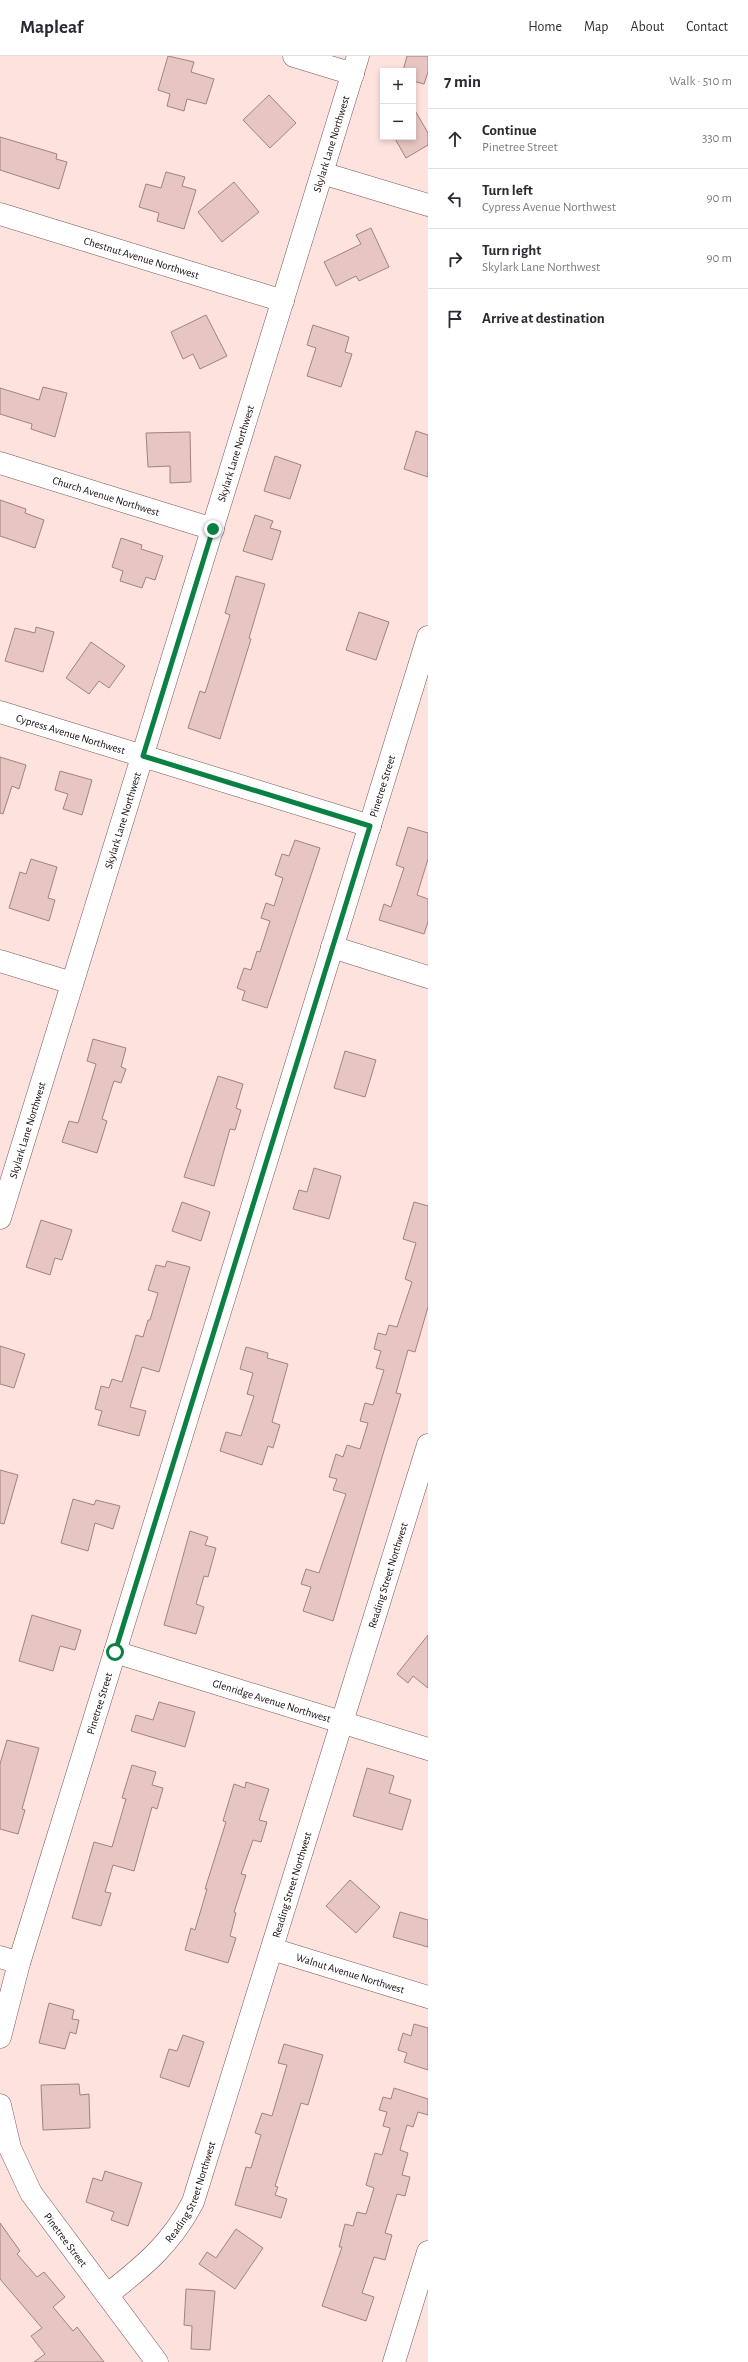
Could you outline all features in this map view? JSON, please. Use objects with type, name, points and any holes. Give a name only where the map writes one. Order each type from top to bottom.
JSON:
[{"type":"street","points":[[294,56],[356,65]]},
{"type":"street","name":"Skylark Lane Northwest","points":[[1,1213],[356,65]]},
{"type":"street","points":[[322,173],[428,205]]},
{"type":"street","name":"Chestnut Avenue Northwest","points":[[0,214],[283,301]]},
{"type":"street","name":"Church Avenue Northwest","points":[[0,463],[213,529]]},
{"type":"street","name":"Pinetree Street","points":[[0,2037],[10,1960],[115,1652],[428,637]]},
{"type":"street","name":"Cypress Avenue Northwest","points":[[0,712],[370,826]]},
{"type":"street","points":[[332,947],[428,977]]},
{"type":"street","points":[[0,961],[72,983]]},
{"type":"street","name":"Reading Street Northwest","points":[[107,2295],[157,2255],[183,2221],[193,2202],[343,1722],[422,1489],[428,1445]]},
{"type":"street","name":"Glenridge Avenue Northwest","points":[[115,1652],[428,1748]]},
{"type":"street","name":"Walnut Avenue Northwest","points":[[272,1949],[428,1997]]},
{"type":"street","name":"Pinetree Street","points":[[0,2106],[10,2148],[31,2193],[157,2362]]},
{"type":"street","points":[[394,2362],[428,2252]]},
{"type":"building","points":[[168,56],[194,62],[191,72],[214,79],[206,104],[187,99],[184,111],[167,106],[170,94],[158,90]]},
{"type":"building","points":[[407,56],[428,56],[428,72],[424,84],[416,82],[416,68],[404,68]]},
{"type":"building","points":[[269,95],[296,123],[270,148],[243,120]]},
{"type":"building","points":[[416,112],[428,133],[428,145],[406,158],[396,140],[416,140]]},
{"type":"building","points":[[0,137],[57,154],[56,159],[67,162],[59,189],[0,170]]},
{"type":"building","points":[[166,172],[185,177],[182,186],[196,190],[184,229],[157,221],[159,213],[139,207],[146,184],[161,188]]},
{"type":"building","points":[[234,182],[259,212],[222,242],[198,212]]},
{"type":"building","points":[[371,228],[389,267],[359,281],[356,276],[336,286],[324,262],[361,244],[356,235]]},
{"type":"building","points":[[206,315],[227,356],[200,369],[193,354],[183,359],[171,332]]},
{"type":"building","points":[[313,325],[349,337],[345,352],[352,354],[341,387],[307,376],[316,348],[307,345]]},
{"type":"building","points":[[43,387],[67,393],[55,437],[31,429],[32,424],[0,414],[0,388],[39,400]]},
{"type":"building","points":[[416,431],[428,435],[428,477],[404,469]]},
{"type":"building","points":[[190,432],[191,482],[170,483],[170,466],[148,467],[146,433]]},
{"type":"building","points":[[275,456],[301,465],[290,499],[264,491]]},
{"type":"building","points":[[0,500],[26,509],[25,513],[44,520],[35,548],[0,536]]},
{"type":"building","points":[[255,515],[273,521],[270,528],[281,531],[272,560],[243,551]]},
{"type":"building","points":[[121,538],[142,545],[141,549],[163,556],[155,580],[146,577],[142,588],[120,581],[123,571],[112,567]]},
{"type":"building","points":[[236,576],[265,584],[249,638],[251,639],[220,739],[188,728],[200,691],[205,693],[230,615],[225,613]]},
{"type":"building","points":[[359,612],[389,622],[376,660],[346,650]]},
{"type":"building","points":[[36,627],[54,632],[43,672],[5,661],[15,628],[35,633]]},
{"type":"building","points":[[91,642],[125,666],[109,688],[99,681],[89,694],[66,678]]},
{"type":"building","points":[[0,757],[26,765],[19,789],[12,786],[3,814],[0,813]]},
{"type":"building","points":[[60,771],[92,780],[82,815],[63,809],[68,794],[55,790]]},
{"type":"building","points":[[408,827],[428,833],[428,859],[417,895],[428,899],[428,922],[424,934],[379,920],[384,904],[391,907],[404,868],[396,865]]},
{"type":"building","points":[[295,840],[320,848],[267,1008],[242,1000],[245,991],[237,988],[244,968],[251,970],[257,951],[260,952],[270,921],[261,918],[266,903],[274,906],[283,878],[275,875],[282,854],[289,856]]},
{"type":"building","points":[[31,859],[57,867],[48,898],[55,900],[49,921],[9,908],[20,872],[26,874]]},
{"type":"building","points":[[93,1039],[126,1048],[121,1067],[126,1069],[121,1083],[114,1081],[102,1119],[107,1121],[97,1153],[62,1142],[69,1121],[78,1123],[88,1091],[96,1064],[87,1061]]},
{"type":"building","points":[[345,1051],[376,1060],[365,1097],[334,1088]]},
{"type":"building","points":[[218,1076],[243,1084],[236,1108],[241,1110],[235,1130],[230,1129],[214,1186],[184,1177]]},
{"type":"building","points":[[314,1168],[341,1176],[329,1219],[293,1209],[299,1190],[307,1192]]},
{"type":"building","points":[[182,1202],[210,1212],[201,1241],[172,1231]]},
{"type":"building","points":[[414,1202],[428,1206],[428,1307],[415,1352],[408,1350],[396,1393],[401,1394],[333,1621],[303,1611],[311,1587],[301,1584],[306,1569],[319,1573],[346,1494],[333,1490],[337,1479],[329,1477],[336,1454],[343,1457],[347,1445],[360,1449],[368,1423],[360,1421],[365,1403],[373,1405],[384,1370],[376,1368],[381,1351],[374,1349],[378,1333],[386,1335],[389,1325],[397,1327],[412,1282],[405,1279],[416,1243],[403,1239]]},
{"type":"building","points":[[41,1220],[72,1230],[62,1260],[55,1258],[50,1275],[26,1267]]},
{"type":"building","points":[[167,1261],[190,1267],[159,1372],[142,1367],[130,1407],[146,1411],[139,1436],[98,1425],[102,1411],[95,1409],[101,1386],[109,1388],[112,1379],[122,1382],[136,1335],[143,1337],[158,1293],[148,1290],[156,1265],[165,1267]]},
{"type":"building","points":[[0,1346],[25,1354],[14,1388],[0,1384]]},
{"type":"building","points":[[246,1347],[268,1353],[267,1358],[288,1364],[272,1422],[280,1425],[273,1448],[268,1446],[262,1465],[220,1451],[226,1432],[241,1436],[254,1396],[247,1394],[253,1373],[240,1369]]},
{"type":"building","points":[[0,1470],[18,1475],[4,1524],[0,1523]]},
{"type":"building","points":[[73,1499],[94,1505],[96,1500],[120,1506],[113,1529],[95,1523],[88,1551],[61,1543]]},
{"type":"building","points":[[190,1531],[208,1537],[205,1545],[216,1548],[208,1577],[204,1576],[196,1604],[204,1607],[196,1634],[164,1625]]},
{"type":"building","points":[[32,1615],[81,1630],[75,1650],[60,1646],[53,1671],[19,1661]]},
{"type":"building","points":[[428,1635],[428,1688],[413,1676],[408,1683],[397,1674]]},
{"type":"building","points":[[159,1702],[195,1712],[185,1747],[131,1731],[136,1715],[153,1720]]},
{"type":"building","points":[[7,1740],[39,1748],[22,1809],[25,1810],[18,1834],[0,1829],[0,1764]]},
{"type":"building","points":[[132,1765],[156,1772],[152,1785],[163,1788],[157,1809],[152,1807],[134,1871],[113,1865],[105,1892],[111,1893],[101,1926],[72,1918],[94,1842],[112,1847],[126,1799],[122,1798]]},
{"type":"building","points":[[367,1768],[394,1776],[389,1793],[411,1800],[402,1830],[353,1816]]},
{"type":"building","points":[[246,1782],[269,1789],[259,1820],[267,1822],[261,1842],[253,1840],[241,1874],[246,1875],[234,1912],[236,1913],[230,1936],[236,1938],[228,1963],[185,1950],[191,1928],[195,1930],[207,1889],[205,1889],[226,1822],[223,1821],[234,1784],[245,1788]]},
{"type":"building","points":[[350,1880],[380,1907],[356,1933],[326,1906]]},
{"type":"building","points":[[400,1912],[428,1920],[428,1947],[393,1937]]},
{"type":"building","points":[[49,2003],[74,2010],[72,2019],[79,2020],[76,2034],[70,2032],[65,2049],[39,2043]]},
{"type":"building","points":[[414,2024],[428,2028],[428,2070],[404,2062],[407,2053],[398,2050],[403,2033],[411,2036]]},
{"type":"building","points":[[183,2035],[204,2042],[189,2087],[160,2077],[169,2049],[177,2051]]},
{"type":"building","points":[[284,2044],[323,2055],[308,2105],[301,2103],[275,2186],[278,2187],[275,2195],[287,2199],[281,2218],[235,2205],[246,2167],[251,2168],[261,2135],[255,2133],[262,2113],[272,2116],[287,2065],[278,2063]]},
{"type":"building","points":[[79,2084],[80,2095],[89,2094],[90,2128],[43,2130],[41,2085]]},
{"type":"building","points":[[394,2088],[428,2099],[428,2115],[418,2112],[413,2127],[407,2125],[400,2150],[408,2153],[402,2175],[410,2177],[405,2196],[397,2194],[385,2233],[392,2235],[385,2260],[374,2257],[362,2293],[374,2297],[366,2321],[322,2306],[342,2247],[339,2247],[345,2224],[353,2226],[357,2212],[366,2214],[374,2188],[366,2185],[375,2153],[382,2155],[390,2128],[383,2126],[387,2112],[379,2110],[383,2097],[391,2099]]},
{"type":"building","points":[[105,2171],[142,2183],[128,2226],[111,2220],[114,2212],[86,2202],[93,2178],[102,2181]]},
{"type":"building","points":[[0,2223],[20,2251],[17,2254],[37,2277],[44,2272],[65,2297],[53,2307],[73,2331],[77,2327],[104,2362],[34,2362],[45,2354],[31,2336],[42,2328],[0,2279]]},
{"type":"building","points":[[236,2229],[263,2248],[235,2289],[199,2264],[207,2252],[216,2258]]},
{"type":"building","points":[[186,2289],[215,2291],[210,2350],[191,2349],[192,2326],[184,2325]]},
{"type":"route","points":[[115,1652],[370,826],[143,756],[213,529]]}]
